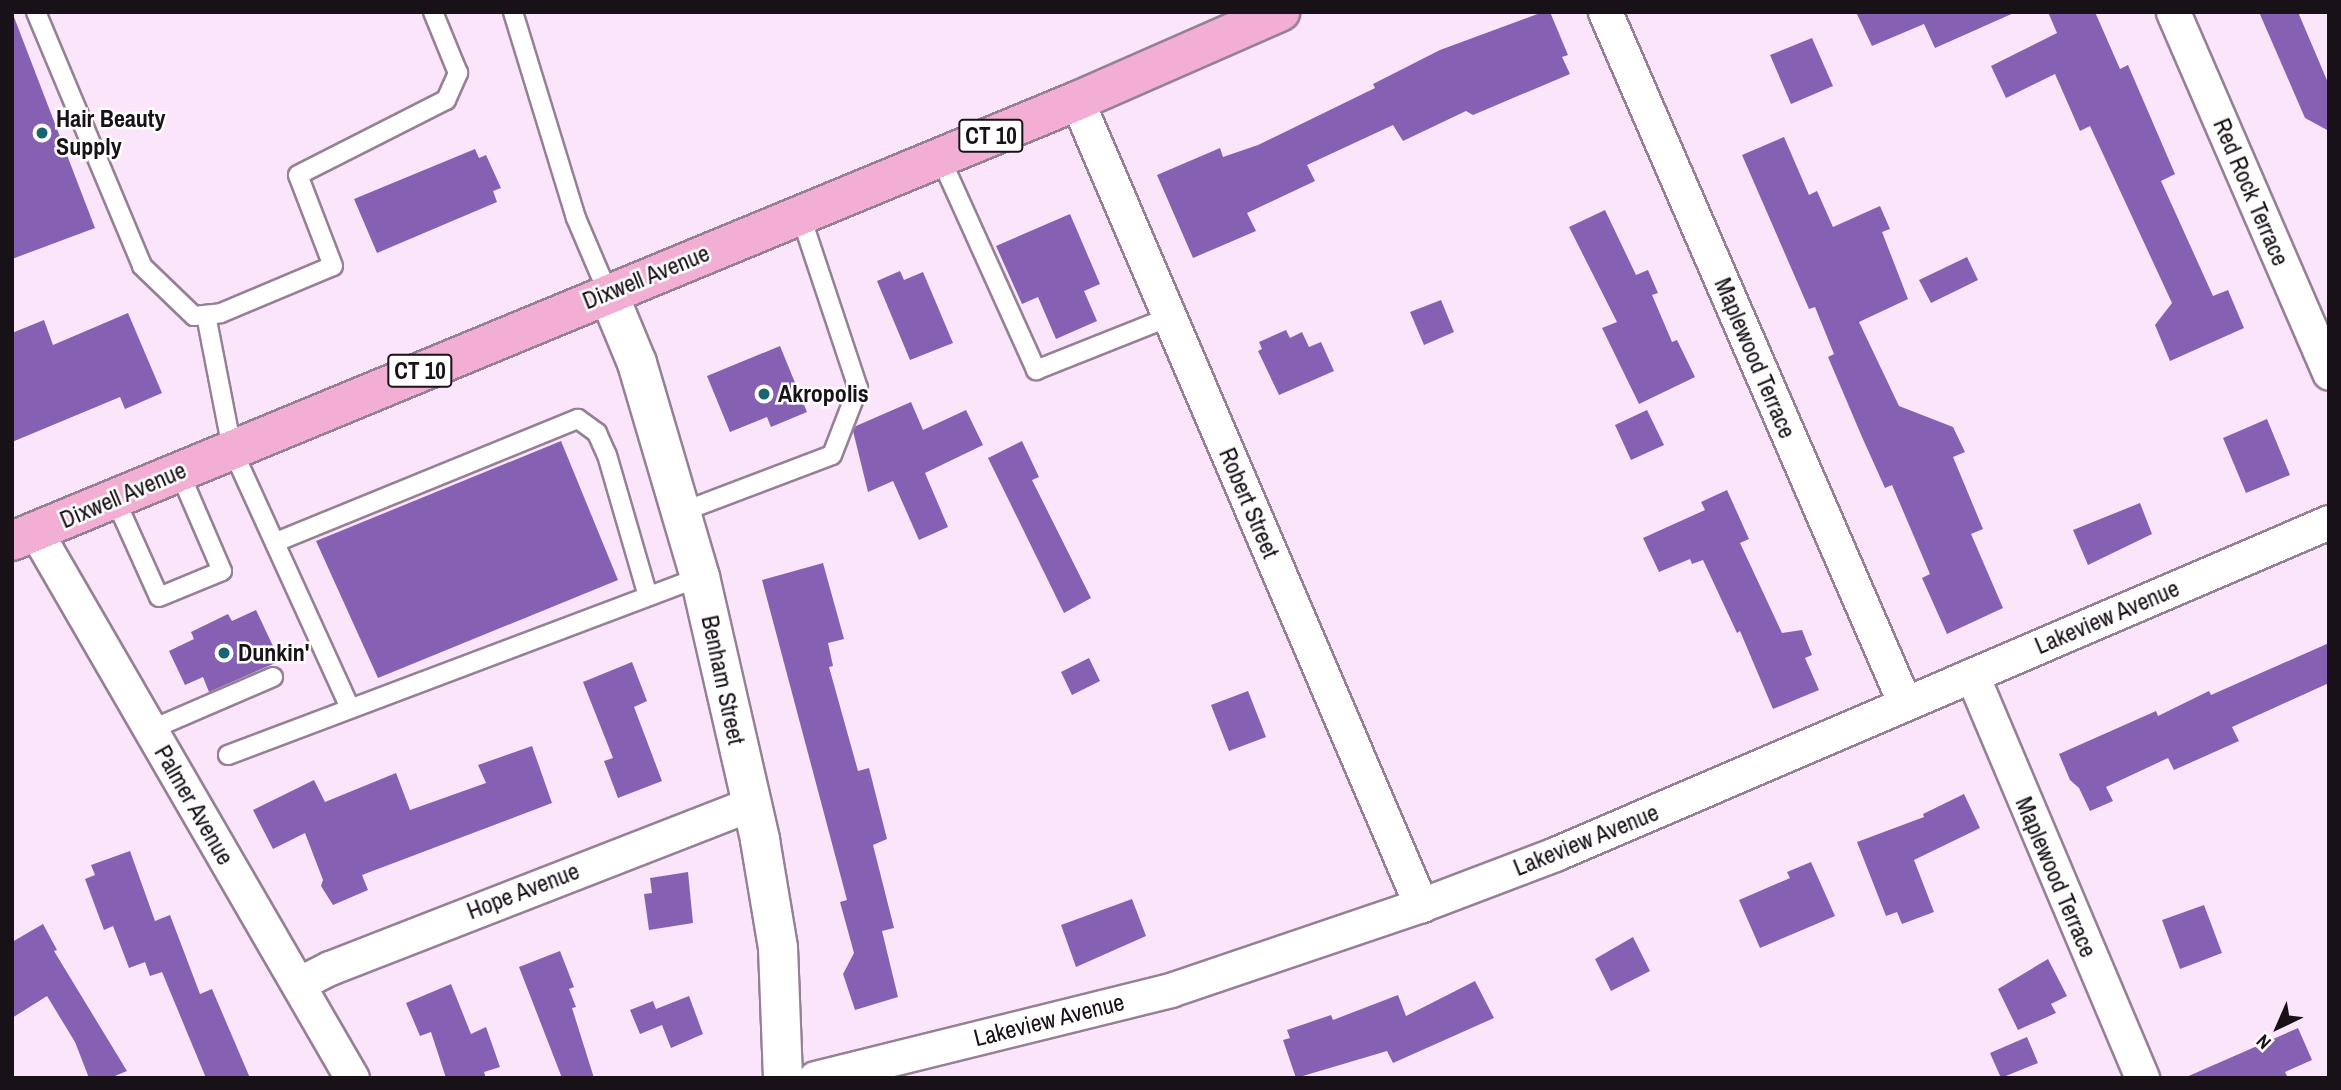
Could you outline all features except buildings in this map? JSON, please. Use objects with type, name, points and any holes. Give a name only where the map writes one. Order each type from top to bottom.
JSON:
[{"type":"main road","name":"Dixwell Avenue","points":[[24,537],[1077,101],[1280,12]]},
{"type":"main road","name":"Benham Street","points":[[608,293],[637,363],[682,512],[700,577],[751,804],[778,948],[783,1078]]},
{"type":"street","name":"Maplewood Terrace","points":[[1605,12],[1905,704]]},
{"type":"street","name":"Red Rock Terrace","points":[[2173,12],[2329,373]]},
{"type":"street","name":"Robert Street","points":[[1077,101],[1421,905]]},
{"type":"street","name":"Lakeview Avenue","points":[[815,1078],[1170,990],[1421,905],[1555,854],[2329,522]]},
{"type":"street","name":"Palmer Avenue","points":[[24,537],[150,730],[352,1078]]},
{"type":"street","name":"Maplewood Terrace","points":[[1972,676],[2142,1078]]},
{"type":"street","name":"Hope Avenue","points":[[298,984],[330,968],[751,804]]},
{"type":"lane","points":[[36,12],[142,267],[194,316],[221,313],[333,266],[298,175],[446,100],[458,73],[433,12]]},
{"type":"lane","points":[[513,12],[576,218],[608,293]]},
{"type":"lane","points":[[940,157],[1036,370],[1169,317]]},
{"type":"lane","points":[[682,512],[832,455],[858,388],[800,214]]},
{"type":"lane","points":[[206,314],[232,449],[350,708]]},
{"type":"lane","points":[[276,542],[578,419],[597,433],[607,455],[648,596]]},
{"type":"lane","points":[[115,499],[159,597],[222,571],[180,471]]},
{"type":"lane","points":[[228,755],[700,577]]},
{"type":"lane","points":[[150,730],[273,677]]},
{"type":"place","name":"Hair Beauty Supply","points":[[42,133]]},
{"type":"place","name":"Akropolis","points":[[764,394]]},
{"type":"place","name":"Dunkin'","points":[[224,653]]}]
